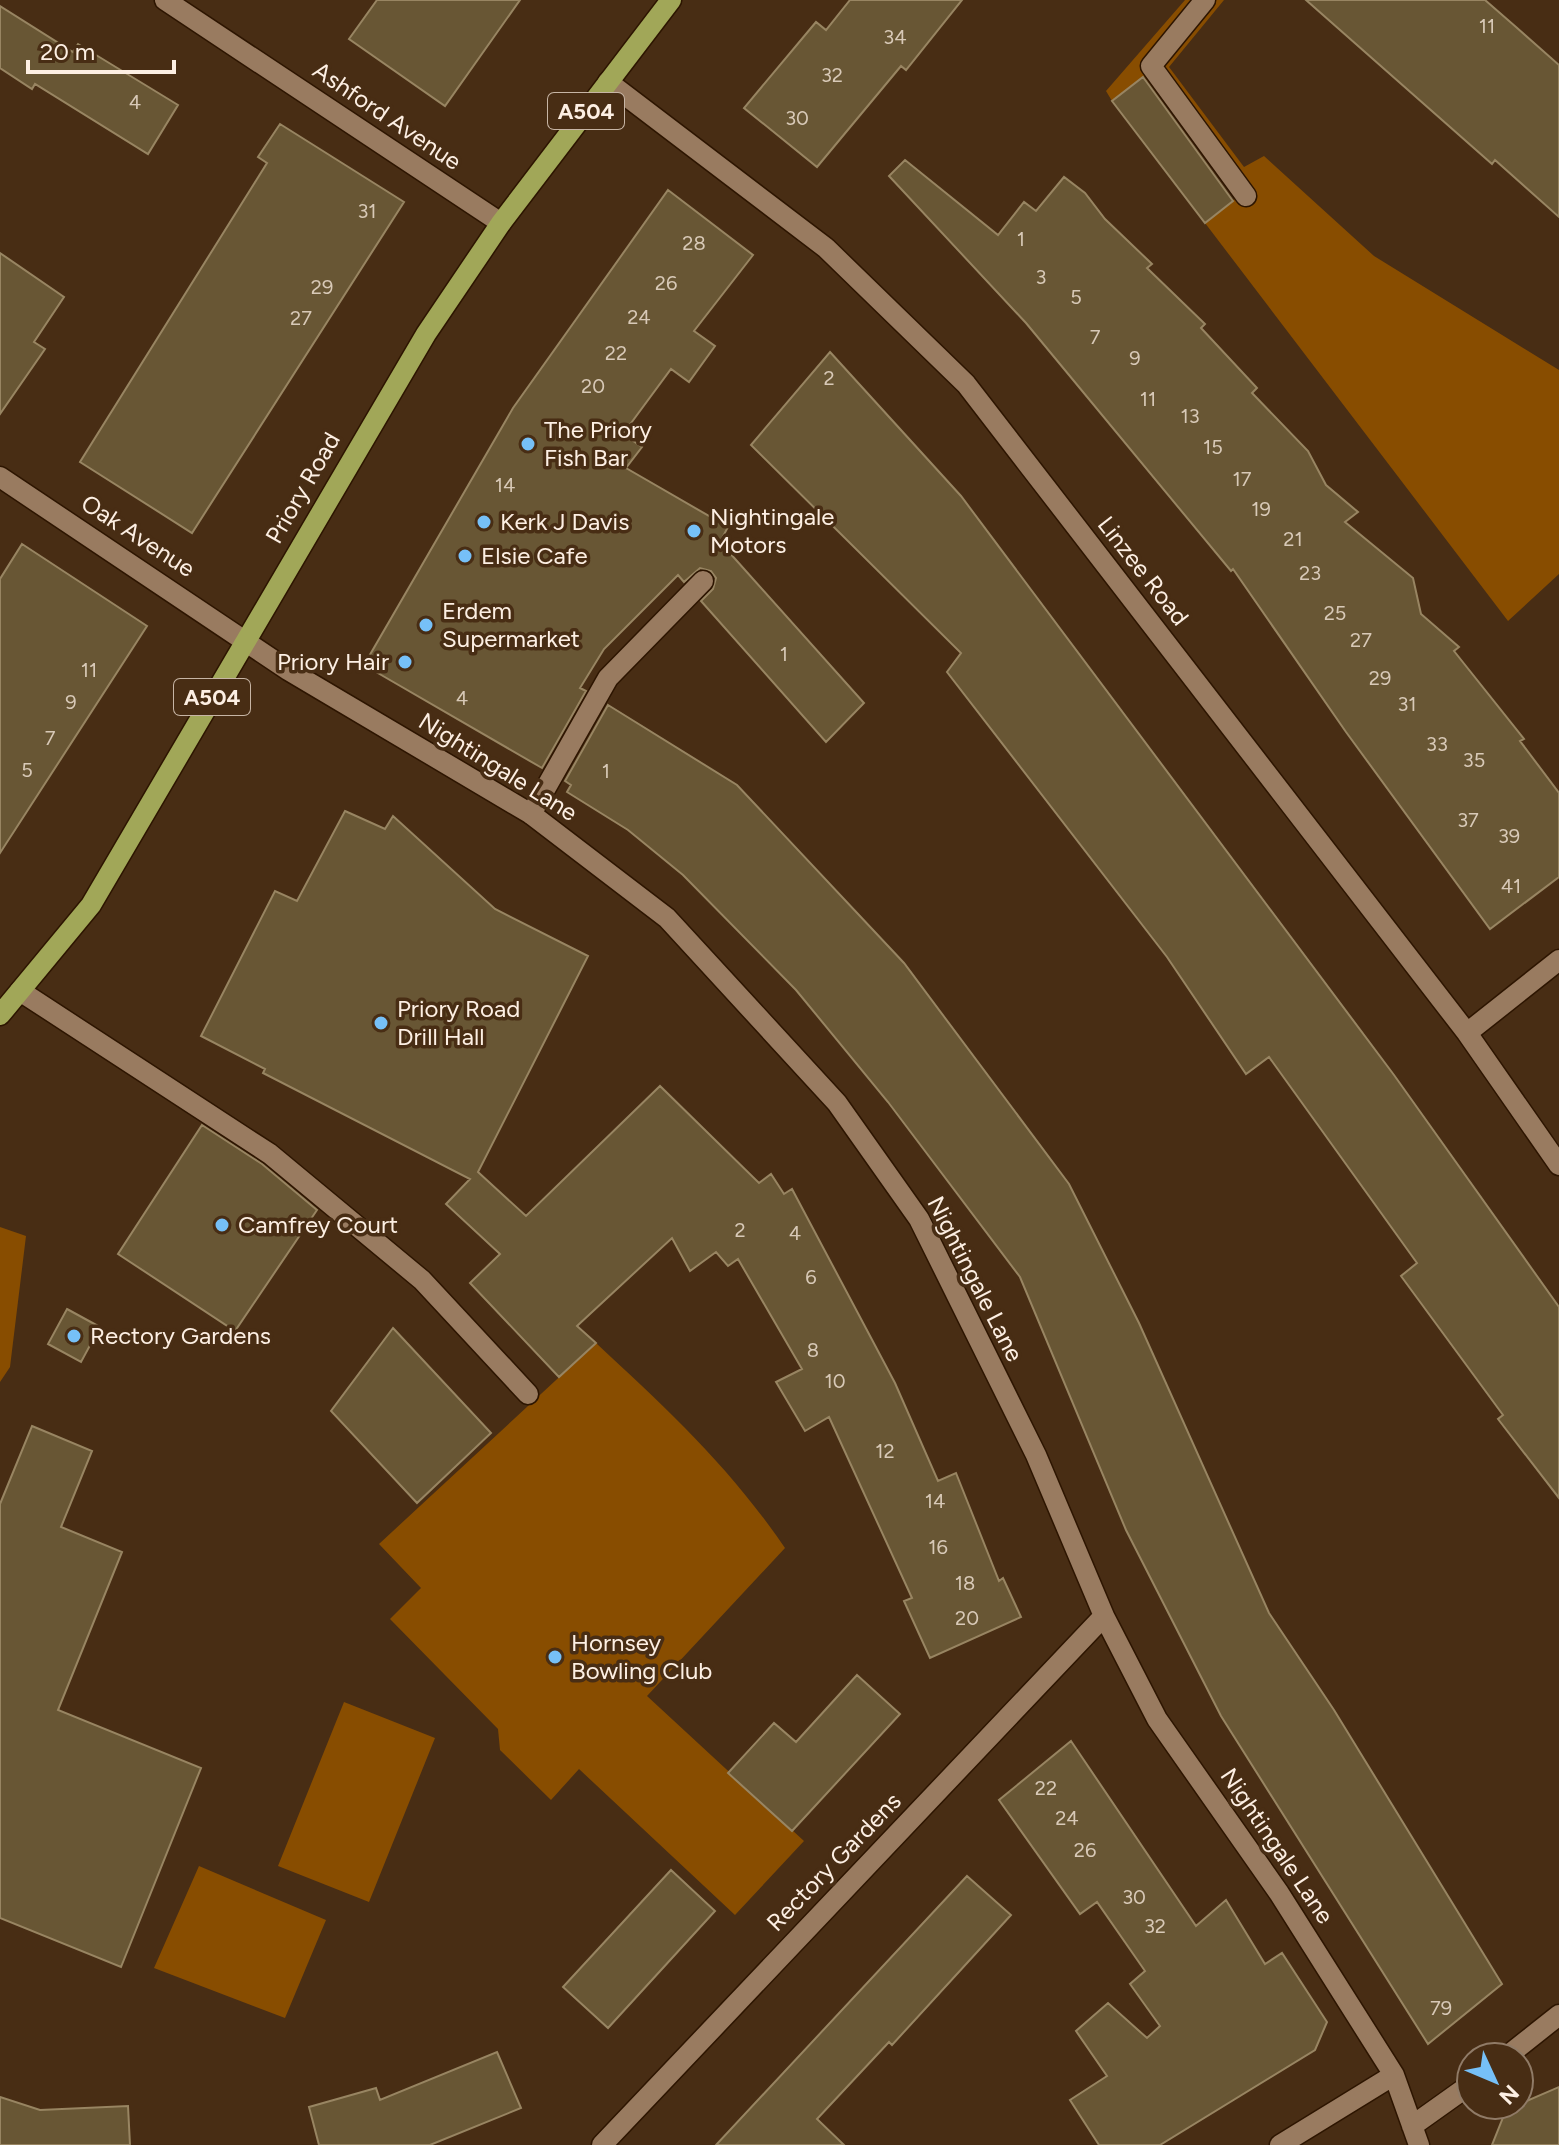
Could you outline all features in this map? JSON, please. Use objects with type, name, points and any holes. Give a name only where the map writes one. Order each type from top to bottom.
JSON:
[{"type":"main road","name":"Priory Road","points":[[0,1015],[91,905],[380,407],[501,223],[671,0]]},
{"type":"street","name":"Ashford Avenue","points":[[165,0],[501,223]]},
{"type":"street","points":[[1205,0],[1151,66],[1246,196]]},
{"type":"street","name":"Linzee Road","points":[[608,82],[826,248],[966,384],[1467,1033],[1559,1165]]},
{"type":"street","name":"Oak Avenue","points":[[0,477],[245,641]]},
{"type":"street","points":[[531,814],[608,678],[703,581]]},
{"type":"street","name":"Nightingale Lane","points":[[245,641],[288,670],[531,814],[667,918],[837,1103],[919,1219],[1036,1455],[1104,1616],[1157,1719],[1279,1893],[1394,2075],[1416,2136]]},
{"type":"street","points":[[1467,1033],[1559,960]]},
{"type":"street","points":[[20,991],[270,1154],[422,1280],[528,1394]]},
{"type":"street","name":"Rectory Gardens","points":[[602,2145],[1104,1616]]},
{"type":"street","points":[[1526,2041],[1559,2015]]},
{"type":"street","points":[[1280,2145],[1394,2075]]},
{"type":"street","points":[[1416,2136],[1455,2099]]},
{"type":"shaded area","points":[[1185,0],[1224,0],[1169,67],[1244,167],[1264,156],[1374,256],[1559,370],[1559,574],[1508,621],[1205,223],[1237,197],[1144,76],[1112,101],[1106,91]]},
{"type":"shaded area","points":[[0,1227],[26,1236],[10,1367],[0,1382]]},
{"type":"shaded area","name":"Hornsey Bowling Club","points":[[596,1343],[720,1465],[785,1548],[647,1696],[804,1841],[735,1915],[579,1769],[551,1800],[500,1750],[498,1729],[390,1619],[421,1588],[379,1544]]},
{"type":"shaded area","points":[[344,1702],[435,1738],[369,1902],[278,1866]]},
{"type":"shaded area","points":[[199,1866],[326,1920],[285,2018],[154,1968]]},
{"type":"building","points":[[377,0],[520,0],[445,106],[349,39]]},
{"type":"building","points":[[850,0],[962,0],[906,70],[901,66],[817,167],[744,108],[816,22],[826,30]]},
{"type":"building","points":[[1306,0],[1485,0],[1559,65],[1559,217],[1495,160],[1492,164]]},
{"type":"building","points":[[0,6],[73,52],[78,44],[178,105],[148,154],[35,84],[32,89],[0,68]]},
{"type":"building","points":[[1143,77],[1233,201],[1205,223],[1112,101]]},
{"type":"building","points":[[280,124],[404,202],[192,533],[80,462],[267,163],[258,157]]},
{"type":"building","points":[[905,160],[998,235],[1024,202],[1036,211],[1064,177],[1085,193],[1105,219],[1152,264],[1147,268],[1205,324],[1201,328],[1257,388],[1252,393],[1308,451],[1326,485],[1358,512],[1345,522],[1413,578],[1421,614],[1459,647],[1454,651],[1524,739],[1520,741],[1559,793],[1559,877],[1490,929],[1346,732],[1233,569],[1231,571],[1026,323],[889,176]]},
{"type":"building","points":[[668,190],[753,255],[694,331],[715,346],[689,382],[671,369],[623,434],[642,447],[626,468],[728,527],[720,542],[864,703],[826,742],[701,601],[713,589],[716,578],[711,571],[700,568],[684,582],[678,575],[604,649],[580,688],[586,691],[542,768],[364,665],[513,408]]},
{"type":"building","points":[[0,253],[64,297],[34,342],[45,349],[0,414]]},
{"type":"building","points":[[830,352],[961,496],[1394,1075],[1559,1307],[1559,1498],[1498,1419],[1503,1415],[1401,1276],[1417,1263],[1269,1057],[1246,1074],[1167,957],[947,672],[961,653],[751,445]]},
{"type":"building","points":[[22,544],[147,626],[0,853],[0,579]]},
{"type":"building","points":[[608,705],[737,785],[904,963],[1069,1184],[1139,1323],[1269,1613],[1334,1710],[1502,1984],[1428,2044],[1221,1716],[1126,1530],[1020,1277],[888,1102],[796,990],[683,875],[628,830],[567,792],[571,785],[565,781]]},
{"type":"building","points":[[345,811],[385,829],[393,816],[495,909],[588,956],[478,1172],[526,1216],[660,1086],[759,1183],[771,1174],[784,1194],[792,1189],[895,1383],[938,1481],[956,1473],[999,1581],[1003,1578],[1021,1617],[930,1658],[904,1601],[912,1598],[829,1417],[805,1431],[776,1382],[802,1369],[738,1259],[728,1266],[716,1252],[690,1271],[672,1238],[577,1326],[596,1343],[559,1377],[470,1283],[500,1254],[446,1204],[470,1179],[263,1073],[265,1069],[201,1036],[275,891],[297,901]]},
{"type":"building","name":"Camfrey Court","points":[[202,1125],[262,1164],[317,1210],[235,1331],[118,1254]]},
{"type":"building","name":"Rectory Gardens","points":[[67,1309],[100,1327],[81,1362],[48,1344]]},
{"type":"building","points":[[393,1328],[491,1433],[417,1503],[331,1411]]},
{"type":"building","points":[[32,1426],[92,1451],[61,1527],[122,1552],[58,1710],[201,1768],[121,1967],[0,1918],[0,1504]]},
{"type":"building","points":[[857,1675],[900,1714],[792,1831],[728,1773],[774,1723],[796,1742]]},
{"type":"building","points":[[1071,1741],[1196,1926],[1226,1900],[1265,1964],[1282,1953],[1327,2022],[1315,2050],[1160,2145],[1099,2145],[1070,2100],[1107,2076],[1076,2031],[1108,2003],[1147,2038],[1160,2026],[1130,1984],[1145,1971],[1097,1902],[1080,1914],[999,1800]]},
{"type":"building","points":[[671,1870],[715,1911],[608,2028],[563,1987]]},
{"type":"building","points":[[967,1876],[1011,1915],[892,2045],[889,2042],[817,2119],[844,2145],[716,2145]]},
{"type":"building","points":[[497,2052],[521,2108],[430,2145],[319,2145],[309,2107],[376,2088],[380,2100]]},
{"type":"building","points":[[1559,2087],[1559,2145],[1492,2145],[1502,2121],[1535,2121],[1535,2097]]},
{"type":"building","points":[[0,2097],[40,2110],[128,2106],[130,2145],[0,2145]]},
{"type":"place","name":"The Priory Fish Bar","points":[[528,444]]},
{"type":"place","name":"Kerk J Davis","points":[[484,522]]},
{"type":"place","name":"Nightingale Motors","points":[[694,531]]},
{"type":"place","name":"Elsie Cafe","points":[[465,556]]},
{"type":"place","name":"Erdem Supermarket","points":[[426,625]]},
{"type":"place","name":"Priory Hair","points":[[405,662]]},
{"type":"place","name":"Priory Road Drill Hall","points":[[381,1023]]},
{"type":"place","name":"Camfrey Court","points":[[222,1225]]},
{"type":"place","name":"Rectory Gardens","points":[[74,1336]]},
{"type":"place","name":"Hornsey Bowling Club","points":[[555,1657]]}]
